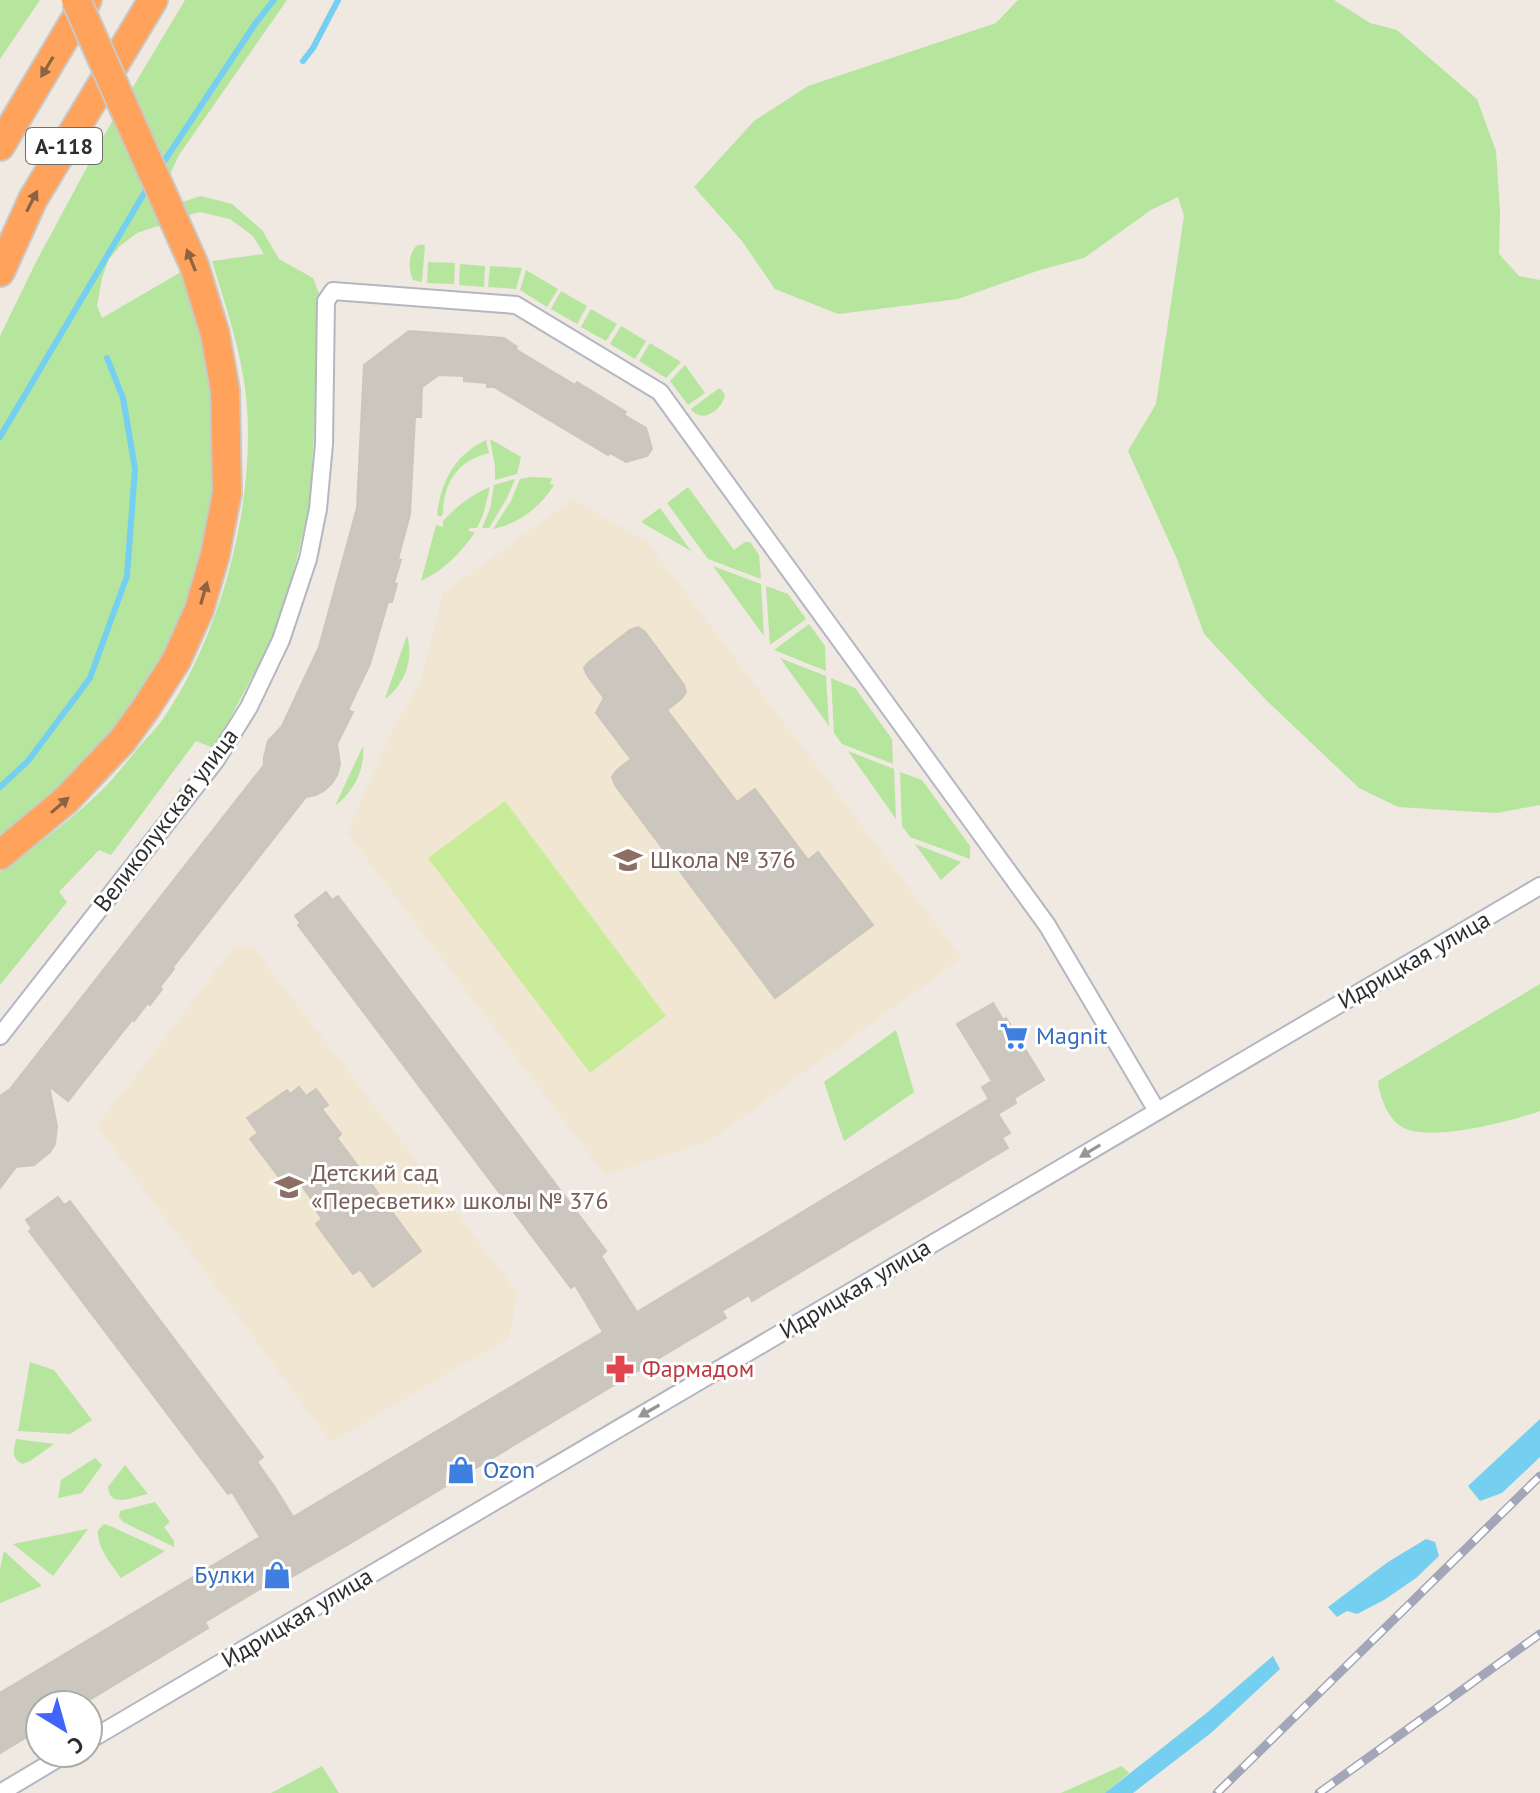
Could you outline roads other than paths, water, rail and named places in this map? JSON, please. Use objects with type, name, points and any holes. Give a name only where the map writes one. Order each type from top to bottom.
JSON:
[{"type":"highway","points":[[0,855],[66,800],[122,741],[176,661],[199,610],[215,555],[227,493],[225,390],[215,334],[194,265],[76,0]]},
{"type":"highway","name":"А-118","points":[[0,146],[87,0]]},
{"type":"highway","name":"А-118","points":[[0,272],[33,199],[153,0]]},
{"type":"street","name":"Великолукская улица","points":[[0,1036],[216,760],[249,707],[281,640],[308,559],[318,509],[324,444],[326,301],[333,291],[516,305],[660,392],[1047,925],[1157,1111]]},
{"type":"street","name":"Идрицкая улица","points":[[104,1732],[1540,886]]},
{"type":"street","points":[[0,1793],[40,1769]]},
{"type":"water","points":[[1540,1419],[1540,1457],[1502,1493],[1480,1501],[1468,1486]]},
{"type":"water","points":[[1426,1539],[1435,1542],[1439,1556],[1416,1578],[1357,1614],[1347,1611],[1337,1617],[1328,1607],[1388,1562]]},
{"type":"water","points":[[1273,1656],[1280,1669],[1211,1733],[1133,1793],[1105,1793],[1209,1711]]},
{"type":"waterway","points":[[159,169],[274,0]]},
{"type":"waterway","points":[[303,61],[338,0]]},
{"type":"waterway","points":[[0,437],[149,185]]},
{"type":"waterway","points":[[0,787],[28,761],[90,678],[127,576],[135,469],[123,398],[107,358]]},
{"type":"railway","points":[[1217,1793],[1540,1476]]},
{"type":"railway","points":[[1319,1793],[1540,1634]]},
{"type":"place","name":"Школа № 376","points":[[628,860]]},
{"type":"place","name":"Magnit","points":[[1014,1036]]},
{"type":"place","name":"Детский сад «Пересветик» школы № 376","points":[[289,1187]]},
{"type":"place","name":"Фармадом","points":[[620,1369]]},
{"type":"place","name":"Ozon","points":[[461,1470]]},
{"type":"place","name":"Булки","points":[[277,1575]]}]
